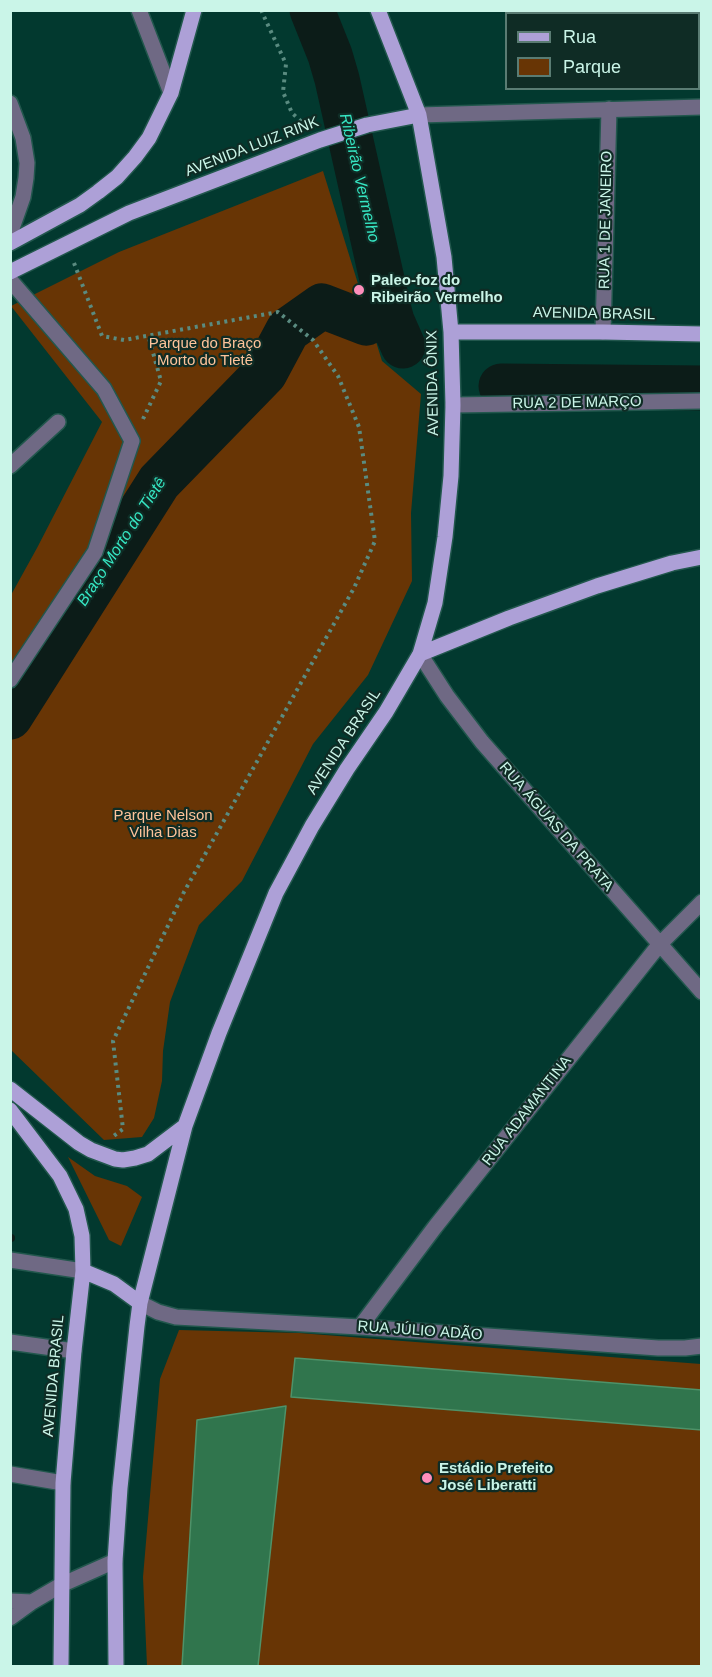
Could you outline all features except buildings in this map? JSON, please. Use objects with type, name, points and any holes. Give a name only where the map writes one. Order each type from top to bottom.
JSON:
[{"type":"main road","points":[[10,243],[80,205],[117,177],[149,138],[171,93],[194,10]]},
{"type":"main road","name":"AVENIDA ÔNIX","points":[[378,10],[419,115],[444,257],[451,332],[453,405],[451,476],[435,603],[420,654]]},
{"type":"main road","name":"AVENIDA LUIZ RINK","points":[[10,272],[129,213],[320,140],[367,125],[419,115]]},
{"type":"main road","name":"AVENIDA BRASIL","points":[[451,332],[702,334]]},
{"type":"main road","points":[[420,654],[597,586],[672,563],[702,557]]},
{"type":"main road","name":"AVENIDA BRASIL","points":[[116,1666],[115,1561],[120,1488],[140,1303],[185,1126],[227,1012],[276,893],[312,826],[386,712],[420,654]]},
{"type":"main road","points":[[10,1089],[79,1143],[115,1159],[123,1160],[148,1154],[185,1126]]},
{"type":"main road","name":"AVENIDA BRASIL","points":[[10,1110],[60,1176],[76,1209],[82,1236],[83,1271],[63,1483],[60,1666]]},
{"type":"main road","points":[[83,1271],[114,1284],[140,1303]]},
{"type":"street","points":[[139,10],[171,93]]},
{"type":"street","points":[[10,103],[23,138],[27,163],[23,197],[10,234]]},
{"type":"street","name":"AVENIDA LUIZ RINK","points":[[419,115],[702,107]]},
{"type":"street","name":"RUA 1 DE JANEIRO","points":[[603,332],[609,109]]},
{"type":"street","points":[[10,280],[104,389],[132,441],[95,552],[10,680]]},
{"type":"street","name":"RUA 2 DE MARÇO","points":[[453,405],[702,401]]},
{"type":"street","points":[[10,466],[58,422]]},
{"type":"street","name":"RUA ÁGUAS DA PRATA","points":[[420,654],[447,696],[482,742],[702,993]]},
{"type":"street","name":"RUA ADAMANTINA","points":[[360,1327],[435,1227],[659,945],[702,902]]},
{"type":"street","points":[[10,1260],[83,1271]]},
{"type":"street","name":"RUA JÚLIO ADÃO","points":[[140,1303],[158,1312],[176,1317],[360,1327],[658,1348],[702,1346]]},
{"type":"street","points":[[10,1342],[74,1351]]},
{"type":"street","points":[[10,1473],[63,1483]]},
{"type":"street","points":[[10,1618],[61,1585],[115,1561]]},
{"type":"street","points":[[10,1601],[32,1602]]},
{"type":"path","points":[[261,10],[286,64],[283,92],[292,113],[320,140]]},
{"type":"path","points":[[67,243],[102,336],[124,340],[278,312],[313,340],[338,376],[359,427],[375,541],[348,598],[184,892],[113,1041],[123,1129],[103,1143]]},
{"type":"path","points":[[132,441],[161,381],[148,335]]},
{"type":"green space","points":[[323,171],[382,361],[421,394],[411,513],[412,581],[368,675],[313,744],[242,881],[199,925],[170,1002],[163,1051],[162,1081],[154,1118],[142,1137],[104,1140],[11,1050],[11,595],[102,422],[11,306],[119,252]]},
{"type":"green space","points":[[68,1157],[95,1176],[127,1186],[142,1197],[121,1246],[109,1240]]},
{"type":"green space","name":"Estádio Prefeito José Liberatti","points":[[179,1330],[299,1333],[701,1364],[701,1666],[147,1666],[143,1577],[160,1379]]},
{"type":"waterway","name":"Ribeirão Vermelho","points":[[312,10],[337,79],[388,306],[403,346]]},
{"type":"waterway","name":"Braço Morto do Tietê","points":[[10,717],[159,482],[265,373],[288,330],[322,306],[366,323],[388,306]]},
{"type":"waterway","name":"Ribeirão Vermelho","points":[[501,386],[702,388]]},
{"type":"place","name":"Paleo-foz do Ribeirão Vermelho","points":[[359,290]]},
{"type":"place","name":"Estádio Prefeito José Liberatti","points":[[427,1478]]},
{"type":"park label","name":"Parque do Braço Morto do Tietê","points":[[205,352]]},
{"type":"park label","name":"Parque Nelson Vilha Dias","points":[[163,824]]}]
